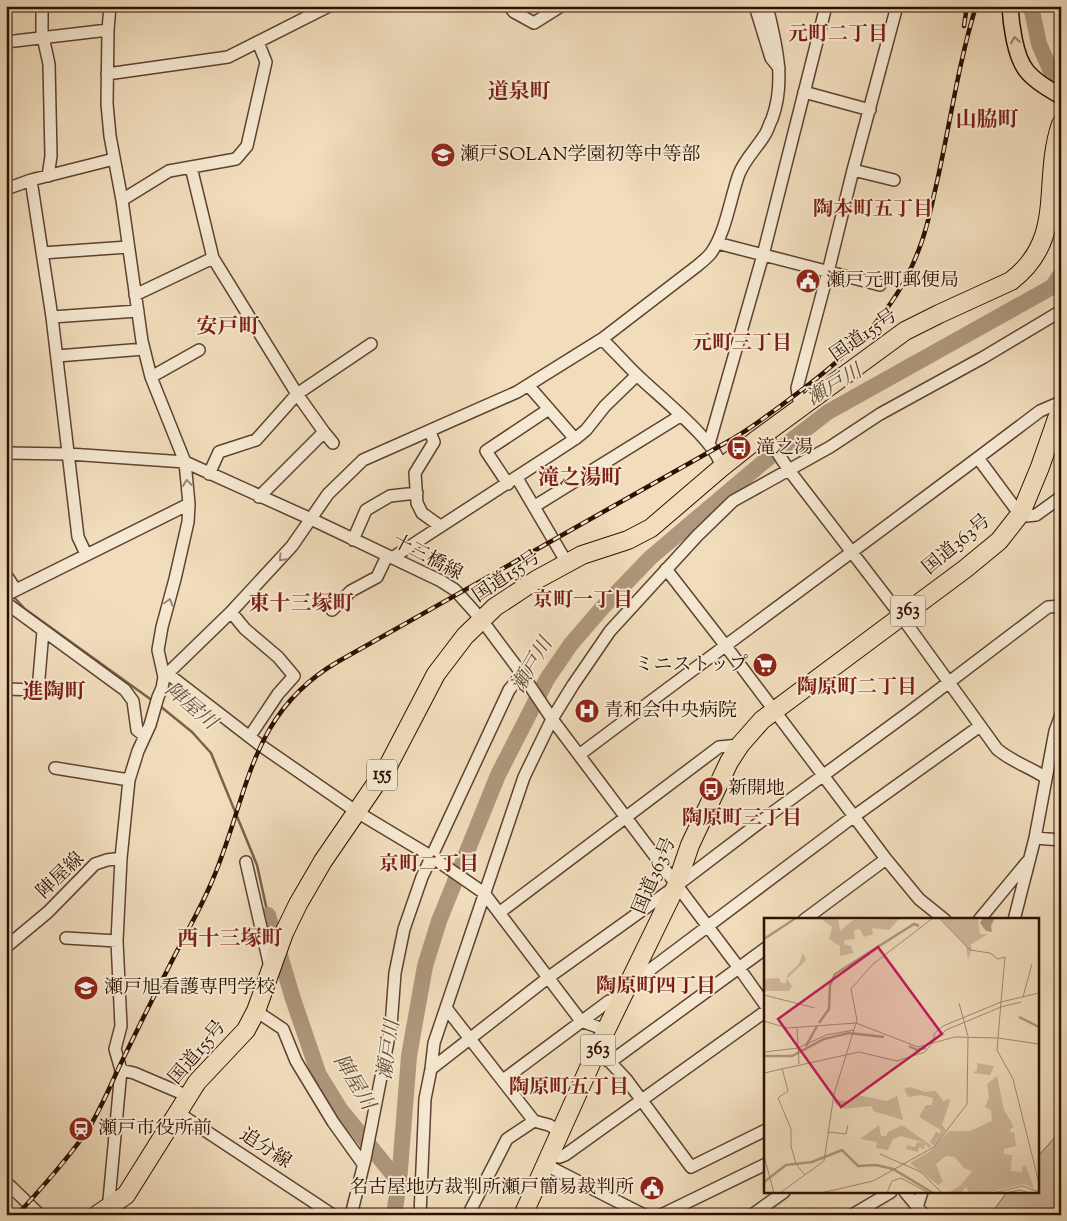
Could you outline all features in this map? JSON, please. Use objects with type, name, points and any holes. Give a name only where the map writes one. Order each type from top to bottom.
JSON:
[{"type":"highway","name":"国道155号","points":[[105,1212],[126,1195],[197,1082],[246,1030],[256,1011],[284,933],[298,904],[323,862],[388,766],[436,674],[465,636],[481,619],[508,597],[567,562],[641,534],[651,528],[721,468],[768,437],[800,408],[906,331],[1010,281],[1031,265],[1038,256],[1048,232],[1059,130]]},
{"type":"highway","name":"国道363号","points":[[523,1215],[561,1132],[603,1059],[606,1030],[676,886],[690,845],[729,762],[740,745],[753,728],[774,711],[965,569],[999,541],[1021,513],[1061,407]]},
{"type":"main road","points":[[1010,6],[1016,48],[1027,71],[1061,96]]},
{"type":"street","points":[[42,6],[43,37],[49,60],[51,156],[48,176]]},
{"type":"street","points":[[110,6],[107,74],[108,112],[144,349],[151,377],[185,462],[189,504],[188,522],[158,650],[166,676],[357,812],[436,860],[481,891],[581,1021],[606,1030]]},
{"type":"street","points":[[107,74],[228,57],[329,6]]},
{"type":"street","points":[[510,6],[514,12],[534,23],[562,6]]},
{"type":"street","points":[[756,6],[771,58],[779,68]]},
{"type":"street","points":[[105,1212],[121,1070],[115,1049],[121,1026],[117,941],[121,858],[130,780],[138,751],[166,676],[231,612],[292,546],[328,494],[363,460],[517,392],[602,339],[710,254],[717,242],[739,173],[749,156],[765,136],[776,107],[779,68],[777,48],[767,6]]},
{"type":"street","points":[[709,444],[763,255],[826,6]]},
{"type":"street","points":[[800,408],[797,388],[897,6]]},
{"type":"street","points":[[6,42],[108,30]]},
{"type":"street","points":[[122,200],[169,171],[236,159],[247,146],[266,62],[258,42]]},
{"type":"street","points":[[804,92],[870,110]]},
{"type":"street","points":[[6,189],[31,180],[114,159]]},
{"type":"street","points":[[191,167],[213,258],[297,394],[333,443]]},
{"type":"street","points":[[853,170],[894,180]]},
{"type":"street","points":[[31,180],[52,317],[78,537],[86,554]]},
{"type":"street","points":[[717,242],[880,285]]},
{"type":"street","points":[[42,253],[128,247]]},
{"type":"street","points":[[136,295],[213,258]]},
{"type":"street","points":[[52,317],[138,311]]},
{"type":"street","points":[[420,1215],[425,1099],[434,1043],[481,891],[524,777],[550,716],[610,631],[666,569],[733,501],[786,466],[830,446],[895,405],[984,357],[1061,311]]},
{"type":"street","points":[[602,339],[709,444],[721,462],[721,468]]},
{"type":"street","points":[[209,474],[219,452],[256,440],[297,394],[371,344]]},
{"type":"street","points":[[57,356],[144,349]]},
{"type":"street","points":[[151,377],[199,350]]},
{"type":"street","points":[[332,610],[351,591],[377,576],[389,557],[512,481],[575,439],[586,430],[605,406],[637,375]]},
{"type":"street","points":[[528,385],[575,439]]},
{"type":"street","points":[[579,755],[1040,411],[1061,402]]},
{"type":"street","points":[[549,409],[486,451],[535,506],[567,562]]},
{"type":"street","points":[[535,506],[680,416]]},
{"type":"street","points":[[259,497],[324,432]]},
{"type":"street","points":[[430,432],[434,442],[415,472],[418,503],[422,513],[440,526]]},
{"type":"street","points":[[768,437],[786,466],[901,616],[997,749],[1008,758],[1046,778]]},
{"type":"street","points":[[6,453],[69,454],[185,462]]},
{"type":"street","points":[[978,458],[1015,508],[1026,516],[1036,515],[1061,497]]},
{"type":"street","name":"十三橋線","points":[[185,462],[441,581],[455,590],[481,619],[550,716],[764,1003]]},
{"type":"street","points":[[353,540],[366,510],[390,496],[417,493]]},
{"type":"street","points":[[6,574],[12,592],[189,504]]},
{"type":"street","points":[[666,569],[886,859],[919,899],[943,918]]},
{"type":"street","points":[[6,603],[124,690],[133,701],[136,730],[145,736]]},
{"type":"street","points":[[431,1069],[549,977],[676,886],[1048,607],[1061,606]]},
{"type":"street","points":[[231,612],[245,629],[278,657],[294,676],[278,694],[250,736]]},
{"type":"street","points":[[6,689],[38,690],[43,631]]},
{"type":"street","points":[[351,1215],[364,1161],[391,1026],[395,973],[404,929],[422,877],[436,860],[509,690],[524,677]]},
{"type":"street","points":[[1015,918],[1031,857],[1054,731],[1061,715]]},
{"type":"street","points":[[631,979],[651,969],[853,817],[980,726]]},
{"type":"street","points":[[499,913],[719,747],[740,745]]},
{"type":"street","points":[[55,768],[130,780]]},
{"type":"street","points":[[1035,838],[1061,840]]},
{"type":"street","points":[[980,918],[1031,857]]},
{"type":"street","name":"陣屋線","points":[[6,948],[48,912],[95,864],[121,858]]},
{"type":"street","points":[[807,918],[886,859]]},
{"type":"street","points":[[246,862],[272,968]]},
{"type":"street","points":[[66,938],[117,941]]},
{"type":"street","points":[[764,949],[603,1059],[626,1079],[691,1167],[764,1131]]},
{"type":"street","points":[[503,1080],[609,1001],[620,1001]]},
{"type":"street","points":[[446,1008],[534,1121],[549,1125],[561,1132]]},
{"type":"street","points":[[256,1011],[283,1029],[296,1061],[333,1122],[364,1161]]},
{"type":"street","points":[[548,1160],[565,1155],[764,1012]]},
{"type":"street","points":[[121,1070],[134,1073],[188,1096]]},
{"type":"street","name":"追分線","points":[[177,1112],[333,1215]]},
{"type":"street","points":[[468,1215],[507,1139],[534,1121]]},
{"type":"street","points":[[548,1160],[644,1215]]},
{"type":"street","points":[[661,1215],[764,1165]]},
{"type":"street","points":[[6,1182],[40,1215]]},
{"type":"street","points":[[754,1214],[781,1194]]},
{"type":"street","points":[[852,1215],[888,1194]]},
{"type":"street","points":[[907,1194],[920,1211]]},
{"type":"street","points":[[920,1211],[922,1194]]},
{"type":"shaded area","points":[[1061,1120],[1061,1215],[990,1215],[1006,1194],[1040,1194],[1040,1154],[1058,1134]]},
{"type":"waterway","name":"瀬戸川","points":[[1031,6],[1039,44],[1061,94]]},
{"type":"waterway","name":"瀬戸川","points":[[394,1215],[399,1182],[409,1056],[425,966],[439,921],[498,775],[547,679],[571,644],[650,558],[761,464],[828,412],[1052,287],[1061,274]]},
{"type":"waterway","name":"陣屋川","points":[[12,595],[25,609],[153,701]]},
{"type":"waterway","name":"陣屋川","points":[[160,706],[192,732],[211,753],[257,865],[268,915]]},
{"type":"waterway","name":"陣屋川","points":[[268,915],[293,999],[319,1075],[340,1109],[399,1182]]},
{"type":"railway","points":[[964,26],[967,6]]},
{"type":"railway","points":[[17,1215],[69,1155],[97,1115],[144,1016],[205,897],[222,855],[254,762],[267,734],[285,707],[308,683],[339,661],[734,438],[791,398],[836,362],[854,346],[885,312],[909,272],[926,229],[958,76],[976,6]]},
{"type":"place","name":"瀬戸SOLAN学園初等中等部","points":[[443,155]]},
{"type":"place","name":"瀬戸元町郵便局","points":[[808,281]]},
{"type":"place","name":"滝之湯","points":[[739,448]]},
{"type":"place","name":"ミニストップ","points":[[765,665]]},
{"type":"place","name":"青和会中央病院","points":[[587,711]]},
{"type":"place","name":"新開地","points":[[711,789]]},
{"type":"place","name":"瀬戸旭看護専門学校","points":[[86,988]]},
{"type":"place","name":"瀬戸市役所前","points":[[81,1129]]},
{"type":"place","name":"名古屋地方裁判所瀬戸簡易裁判所","points":[[652,1188]]},
{"type":"district","name":"元町二丁目","points":[[838,35]]},
{"type":"district","name":"道泉町","points":[[519,93]]},
{"type":"district","name":"山脇町","points":[[987,121]]},
{"type":"district","name":"陶本町五丁目","points":[[873,210]]},
{"type":"district","name":"安戸町","points":[[228,328]]},
{"type":"district","name":"元町三丁目","points":[[742,344]]},
{"type":"district","name":"滝之湯町","points":[[580,479]]},
{"type":"district","name":"京町一丁目","points":[[583,601]]},
{"type":"district","name":"東十三塚町","points":[[301,605]]},
{"type":"district","name":"陶原町二丁目","points":[[857,688]]},
{"type":"district","name":"進陶町","points":[[54,693]]},
{"type":"district","name":"陶原町三丁目","points":[[742,819]]},
{"type":"district","name":"京町二丁目","points":[[429,865]]},
{"type":"district","name":"西十三塚町","points":[[230,940]]},
{"type":"district","name":"陶原町四丁目","points":[[656,987]]},
{"type":"district","name":"陶原町五丁目","points":[[569,1088]]}]
